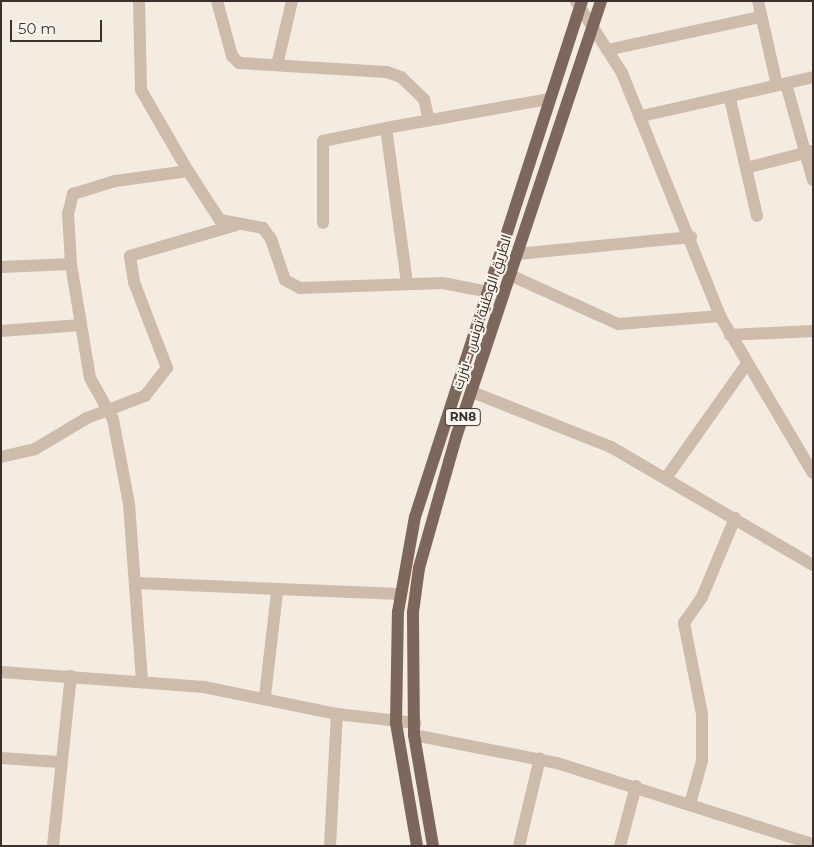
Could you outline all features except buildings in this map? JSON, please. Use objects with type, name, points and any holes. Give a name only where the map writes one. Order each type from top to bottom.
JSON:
[{"type":"main road","name":"الطريق الوطنية تونس - بنزرت","points":[[433,846],[414,729],[413,612],[419,568],[472,392],[601,1]]},
{"type":"main road","name":"الطريق الوطنية تونس - بنزرت","points":[[417,846],[396,722],[400,594],[415,518],[489,292],[579,3]]},
{"type":"street","points":[[139,1],[141,90],[188,171],[220,220],[236,225],[263,228],[272,239],[285,280],[300,288],[442,283],[489,292]]},
{"type":"street","points":[[217,1],[235,60],[246,65],[277,64],[387,72],[401,77],[424,99],[429,120]]},
{"type":"street","points":[[277,64],[292,1]]},
{"type":"street","points":[[758,1],[760,17],[781,84],[809,152],[813,180]]},
{"type":"street","points":[[579,3],[592,30],[607,50],[642,116],[691,237],[720,316],[746,365],[813,473]]},
{"type":"street","points":[[607,50],[760,17]]},
{"type":"street","points":[[642,116],[730,99],[813,77]]},
{"type":"street","points":[[324,223],[323,142],[386,128],[548,99]]},
{"type":"street","points":[[730,99],[757,216]]},
{"type":"street","points":[[386,128],[407,283]]},
{"type":"street","points":[[746,168],[809,152]]},
{"type":"street","points":[[142,681],[138,583],[129,504],[110,412],[90,378],[72,264],[68,214],[73,194],[115,182],[188,171]]},
{"type":"street","points":[[1,457],[34,449],[73,426],[145,396],[167,368],[134,282],[130,256],[236,225]]},
{"type":"street","points":[[517,254],[691,237]]},
{"type":"street","points":[[1,267],[72,264]]},
{"type":"street","points":[[510,275],[618,324],[720,316]]},
{"type":"street","points":[[1,331],[81,325]]},
{"type":"street","points":[[730,336],[813,331]]},
{"type":"street","points":[[666,478],[746,365]]},
{"type":"street","points":[[472,392],[611,447],[813,565]]},
{"type":"street","points":[[690,804],[701,767],[702,714],[684,623],[702,597],[735,518]]},
{"type":"street","points":[[138,583],[277,592],[400,594]]},
{"type":"street","points":[[265,696],[277,592]]},
{"type":"street","points":[[1,672],[142,681],[265,696],[337,714],[396,722],[414,729],[540,758],[636,786],[813,844]]},
{"type":"street","points":[[53,846],[60,762],[71,676]]},
{"type":"street","points":[[330,846],[337,714]]},
{"type":"street","points":[[1,758],[60,762]]},
{"type":"street","points":[[519,846],[540,758]]},
{"type":"street","points":[[620,846],[636,786]]}]
